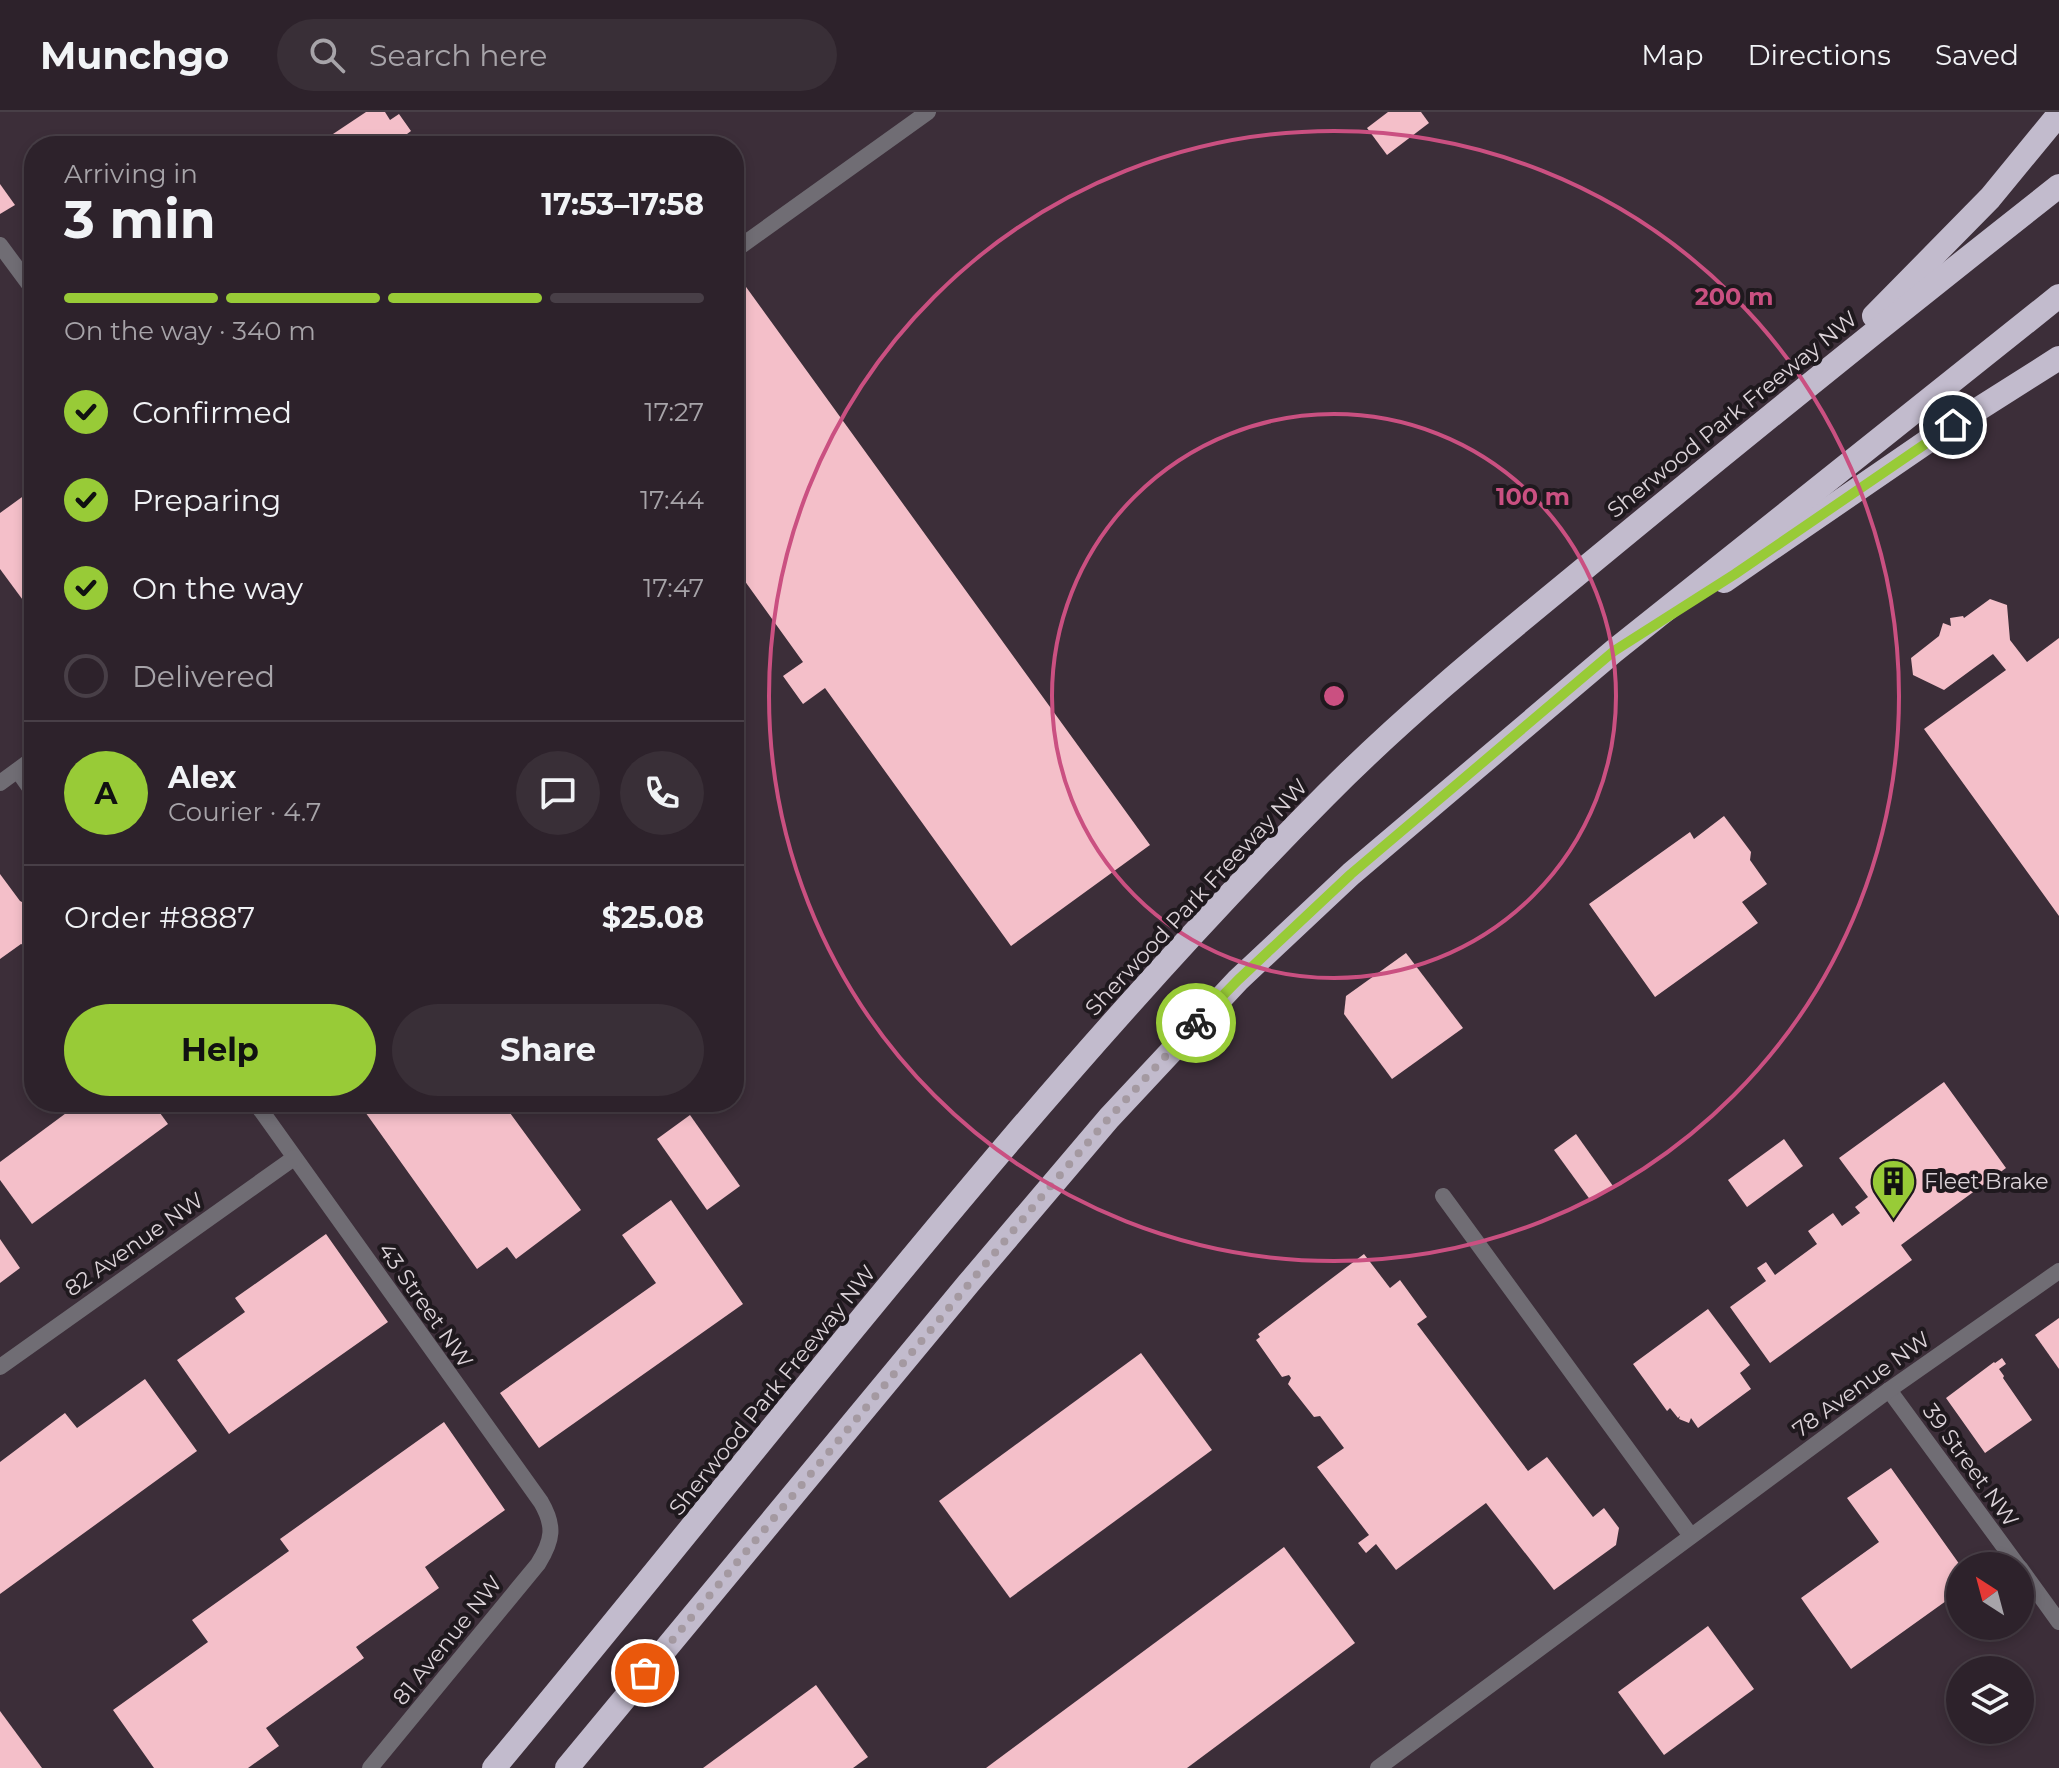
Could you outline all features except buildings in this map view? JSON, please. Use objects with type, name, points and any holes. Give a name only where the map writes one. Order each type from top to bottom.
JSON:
[{"type":"highway","points":[[1812,381],[1990,198],[2059,114]]},
{"type":"highway","name":"Sherwood Park Freeway NW","points":[[494,1768],[999,1155],[1185,940],[1329,791],[1464,667],[1812,381],[2059,186]]},
{"type":"highway","points":[[567,1768],[978,1272],[1170,1050],[1238,980],[1351,874],[1614,651],[2059,296]]},
{"type":"highway","points":[[1614,651],[1735,574],[1928,441],[2059,358]]},
{"type":"street","points":[[744,244],[928,112]]},
{"type":"street","points":[[0,245],[24,277]]},
{"type":"street","points":[[0,783],[24,766]]},
{"type":"street","points":[[18,771],[24,780]]},
{"type":"street","name":"43 Street NW","points":[[262,1112],[541,1502],[549,1516],[552,1536]]},
{"type":"street","name":"82 Avenue NW","points":[[0,1367],[294,1158]]},
{"type":"street","points":[[1443,1196],[1691,1536]]},
{"type":"street","name":"78 Avenue NW","points":[[1378,1768],[1889,1390],[2059,1271]]},
{"type":"street","name":"39 Street NW","points":[[1889,1390],[2008,1552]]},
{"type":"street","name":"81 Avenue NW","points":[[370,1768],[538,1564],[552,1536]]},
{"type":"street","name":"39 Street NW","points":[[2034,1588],[2059,1622]]},
{"type":"way so far","points":[[645,1673],[1048,1189],[1196,1023]]},
{"type":"place","name":"Fleet Brake","points":[[1893,1220]]},
{"type":"route","points":[[1196,1023],[1351,874],[1614,651],[1735,574],[1953,425]]}]
